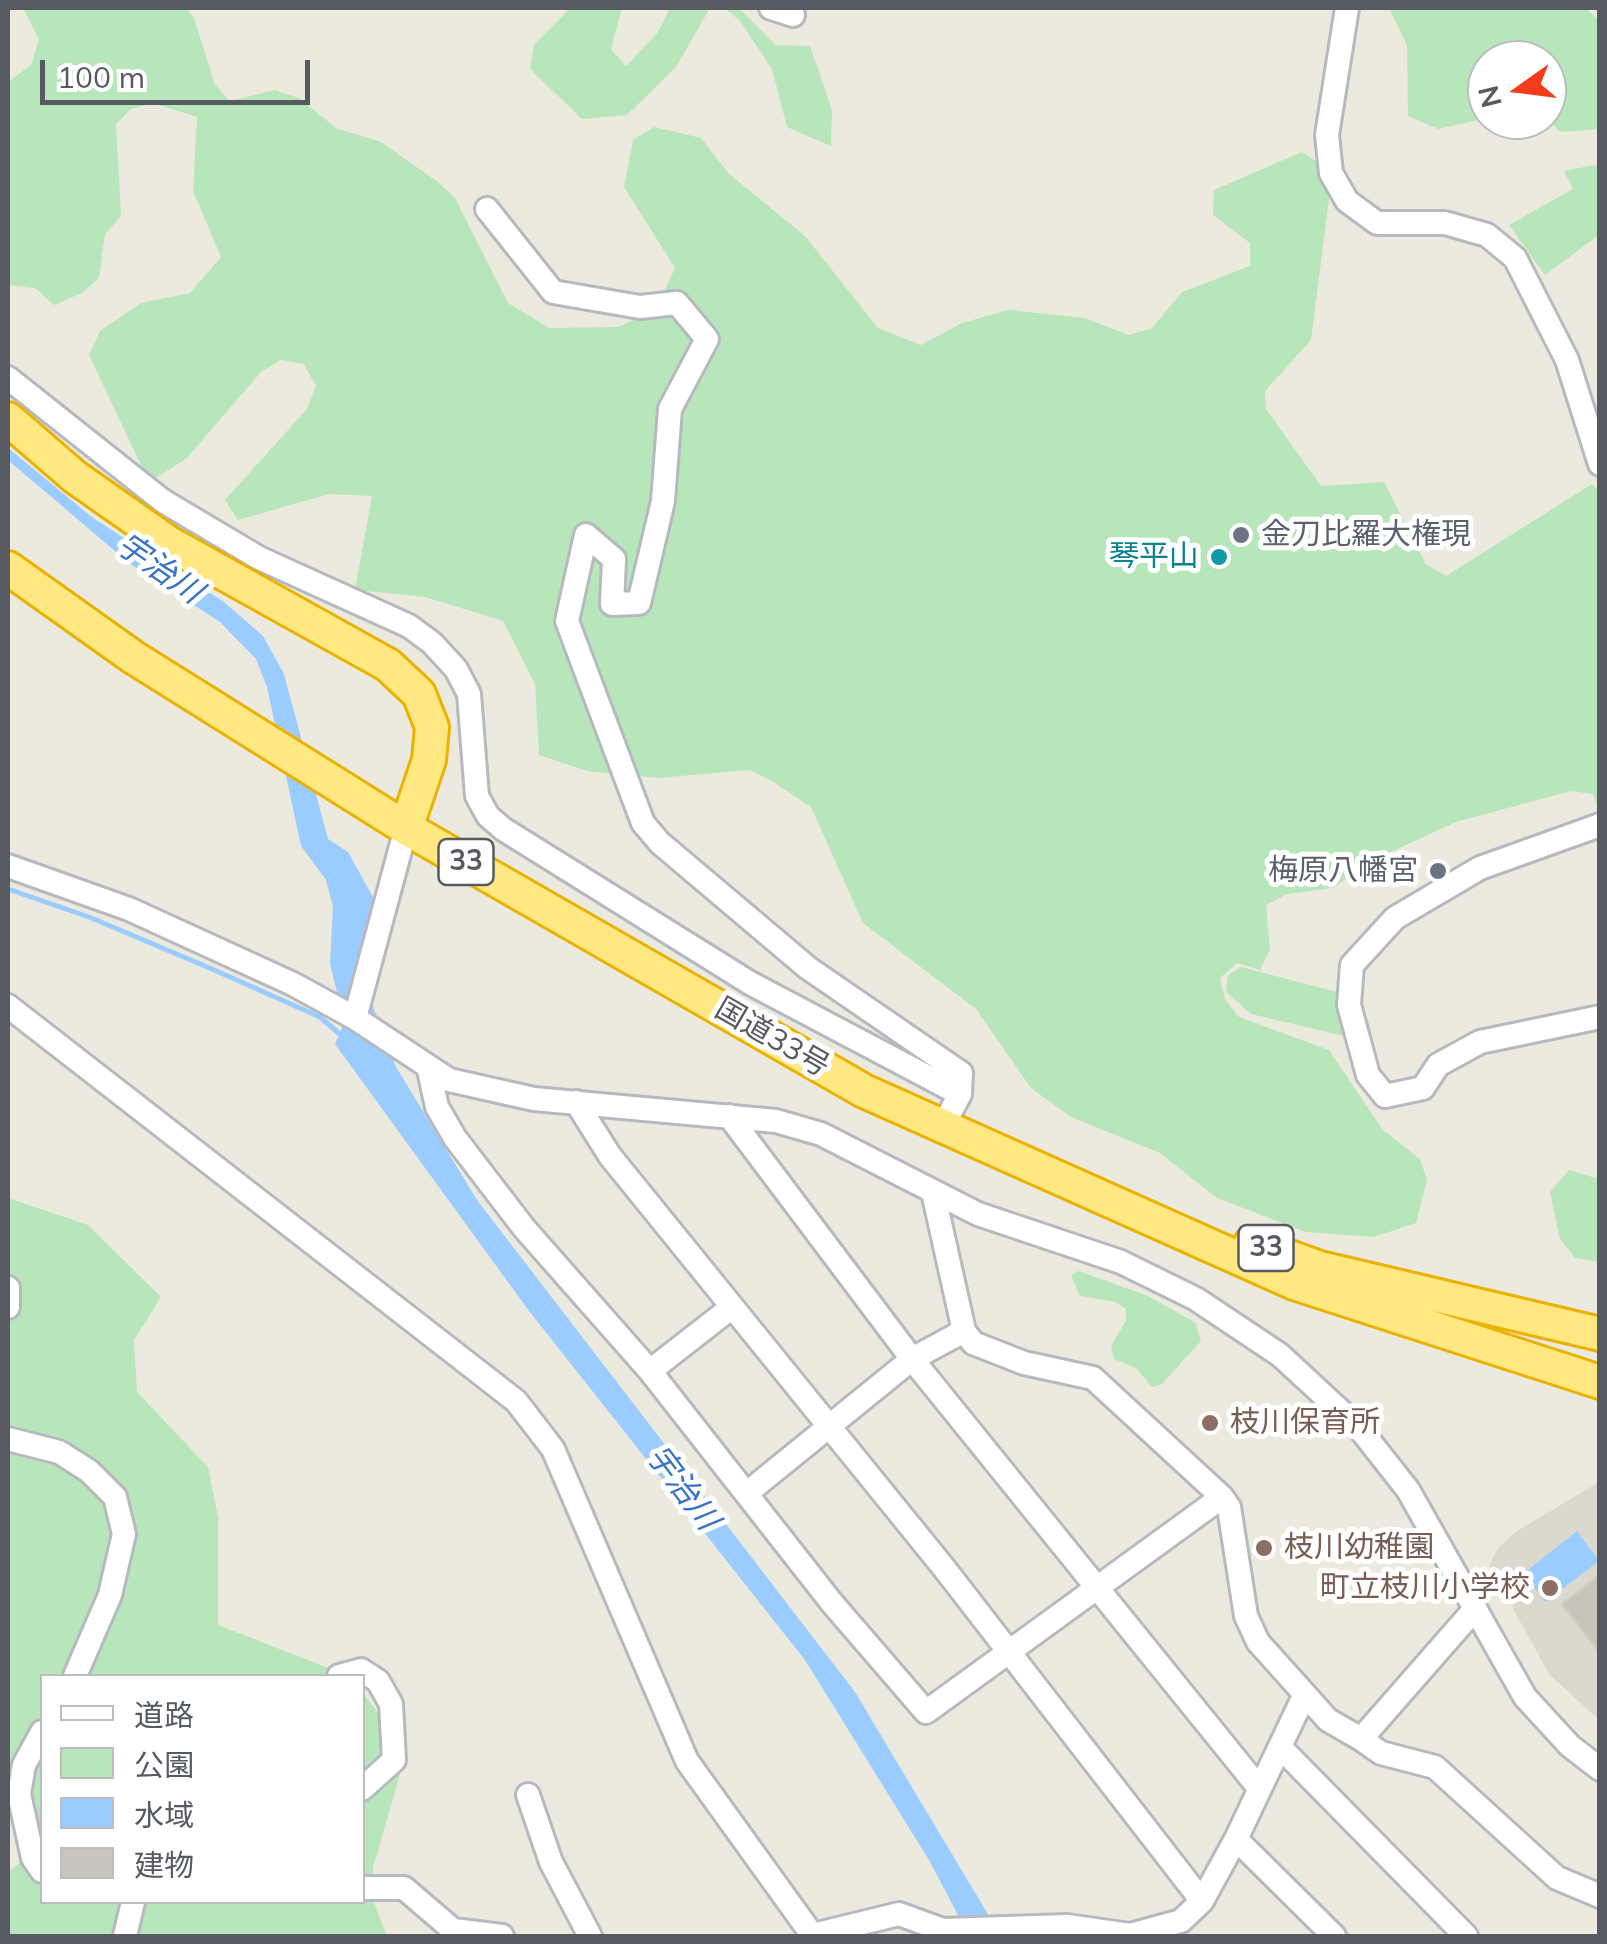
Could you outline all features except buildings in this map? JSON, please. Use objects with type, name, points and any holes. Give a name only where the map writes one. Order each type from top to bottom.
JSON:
[{"type":"highway","points":[[8,418],[75,477],[169,543],[388,665],[419,694],[432,727],[429,760],[406,828]]},
{"type":"highway","name":"国道33号","points":[[8,568],[133,657],[406,828],[766,1038],[943,1126],[1294,1283],[1600,1382]]},
{"type":"highway","name":"33","points":[[943,1126],[1320,1268],[1600,1334]]},
{"type":"highway","name":"33","points":[[1294,1283],[1417,1344],[1600,1402]]},
{"type":"street","points":[[771,8],[794,15]]},
{"type":"street","points":[[1346,8],[1327,135],[1331,173],[1347,200],[1377,223],[1445,223],[1487,236],[1515,258],[1567,360],[1600,464]]},
{"type":"street","points":[[487,209],[553,292],[640,307],[678,304],[707,339],[670,410],[663,501],[640,603],[612,604],[614,559],[586,535],[567,620],[643,823],[660,843],[808,968],[962,1073],[960,1094],[943,1126]]},
{"type":"street","points":[[8,378],[163,502],[259,558],[409,626],[432,644],[456,669],[469,694],[478,796],[503,828],[750,983],[960,1094]]},
{"type":"street","points":[[1600,825],[1480,868],[1395,918],[1352,966],[1349,1005],[1368,1074],[1385,1096],[1423,1088],[1438,1065],[1480,1042],[1600,1017]]},
{"type":"street","points":[[355,1018],[406,828]]},
{"type":"street","points":[[8,870],[129,909],[355,1018],[429,1070],[498,1094],[730,1116],[821,1134],[978,1214],[1121,1262],[1210,1308],[1280,1355],[1330,1396],[1384,1458],[1408,1490],[1534,1708],[1570,1746],[1600,1768]]},
{"type":"street","points":[[8,1006],[516,1401],[553,1450],[687,1760],[811,1936],[899,1914],[942,1930],[1130,1935],[1189,1929],[1304,1696]]},
{"type":"street","points":[[429,1070],[437,1106],[455,1138],[524,1228],[650,1371],[926,1712],[1222,1498]]},
{"type":"street","points":[[576,1102],[610,1156],[1008,1650],[1202,1901]]},
{"type":"street","points":[[730,1116],[912,1359],[1259,1788]]},
{"type":"street","points":[[933,1192],[964,1330],[973,1343],[993,1352],[1093,1378],[1222,1498],[1229,1506],[1246,1616],[1258,1642],[1304,1696],[1328,1720],[1381,1753],[1435,1768],[1557,1878],[1600,1896]]},
{"type":"street","points":[[8,1288],[8,1307]]},
{"type":"street","points":[[650,1371],[732,1307]]},
{"type":"street","points":[[747,1494],[912,1359],[964,1330]]},
{"type":"street","points":[[8,1439],[59,1452],[89,1471],[114,1498],[124,1534],[110,1594],[76,1674]]},
{"type":"street","points":[[1360,1739],[1474,1610]]},
{"type":"street","points":[[347,1674],[362,1670],[378,1681],[391,1704],[394,1760],[365,1786]]},
{"type":"street","points":[[40,1736],[24,1764],[19,1794],[34,1858],[40,1868]]},
{"type":"street","points":[[1280,1747],[1466,1936]]},
{"type":"street","points":[[528,1795],[550,1862],[590,1936]]},
{"type":"street","points":[[1236,1840],[1334,1936]]},
{"type":"street","points":[[365,1888],[404,1888],[453,1930],[502,1936]]},
{"type":"street","points":[[125,1936],[133,1904]]},
{"type":"shaded area","name":"町立枝川小学校","points":[[1599,1482],[1599,1720],[1549,1674],[1489,1565],[1499,1547],[1517,1531]]},
{"type":"green space","points":[[23,8],[186,8],[194,18],[215,85],[230,101],[275,90],[299,98],[336,128],[381,142],[438,182],[455,198],[508,303],[549,328],[619,327],[651,311],[665,290],[675,268],[624,187],[633,140],[654,127],[701,138],[729,174],[805,236],[878,328],[921,345],[962,323],[1008,310],[1085,318],[1129,335],[1152,328],[1182,292],[1250,266],[1250,243],[1213,215],[1214,190],[1302,152],[1322,165],[1330,192],[1311,340],[1265,391],[1266,409],[1321,486],[1384,482],[1426,564],[1446,576],[1592,484],[1599,490],[1599,811],[1593,794],[1571,791],[1456,822],[1371,861],[1333,888],[1287,894],[1266,905],[1270,950],[1260,970],[1237,963],[1220,978],[1225,999],[1239,1017],[1329,1050],[1383,1130],[1420,1159],[1427,1180],[1416,1223],[1374,1237],[1306,1232],[1217,1198],[1160,1153],[1071,1117],[1031,1088],[976,1009],[863,923],[811,807],[772,781],[750,770],[658,778],[587,771],[539,755],[535,684],[503,621],[425,597],[355,590],[372,496],[329,494],[238,520],[225,500],[307,409],[316,386],[304,364],[281,360],[261,372],[186,459],[149,482],[89,355],[100,331],[141,303],[190,293],[221,257],[193,191],[197,117],[153,103],[131,109],[116,124],[121,216],[105,234],[99,278],[82,293],[54,305],[35,288],[8,285],[8,82],[31,65],[39,40]]},
{"type":"green space","points":[[570,8],[622,8],[611,49],[626,66],[658,32],[670,8],[710,8],[676,67],[627,115],[582,119],[530,69],[534,45]]},
{"type":"green space","points":[[725,8],[739,8],[775,45],[810,46],[832,110],[831,146],[787,127],[772,69],[740,21]]},
{"type":"green space","points":[[1389,8],[1585,8],[1599,20],[1599,129],[1567,132],[1567,40],[1467,40],[1467,122],[1438,129],[1408,116],[1407,45]]},
{"type":"green space","points":[[1599,167],[1599,235],[1545,275],[1509,225],[1573,189],[1564,171]]},
{"type":"green space","points":[[1241,967],[1337,992],[1344,1036],[1251,1014],[1226,992],[1228,975]]},
{"type":"green space","points":[[1569,1170],[1599,1179],[1599,1262],[1575,1258],[1560,1239],[1550,1192]]},
{"type":"green space","points":[[8,1198],[88,1225],[161,1297],[134,1340],[137,1392],[208,1467],[218,1517],[218,1625],[344,1674],[40,1674],[40,1904],[365,1904],[365,1696],[391,1730],[403,1764],[373,1868],[375,1905],[387,1936],[8,1936],[8,1872],[25,1859],[14,1789],[8,1782]]},
{"type":"green space","points":[[1079,1271],[1148,1296],[1196,1323],[1201,1341],[1162,1384],[1152,1387],[1136,1368],[1114,1359],[1111,1346],[1126,1321],[1126,1309],[1115,1302],[1080,1296],[1071,1275]]},
{"type":"water","name":"宇治川","points":[[8,448],[93,518],[224,602],[263,636],[284,674],[328,839],[348,852],[378,906],[358,967],[396,1067],[477,1200],[855,1692],[1001,1936],[967,1932],[929,1860],[805,1660],[529,1311],[335,1044],[344,1023],[330,963],[333,907],[326,880],[301,846],[267,687],[256,659],[220,622],[129,563],[8,460]]},
{"type":"water","points":[[1577,1531],[1599,1561],[1545,1602],[1524,1573]]},
{"type":"waterway","points":[[8,889],[89,917],[212,969],[320,1017],[342,1036]]},
{"type":"place","name":"金刀比羅大権現","points":[[1241,535]]},
{"type":"place","name":"琴平山","points":[[1219,557]]},
{"type":"place","name":"梅原八幡宮","points":[[1438,871]]},
{"type":"place","name":"枝川保育所","points":[[1210,1423]]},
{"type":"place","name":"枝川幼稚園","points":[[1264,1548]]},
{"type":"place","name":"町立枝川小学校","points":[[1550,1588]]}]
